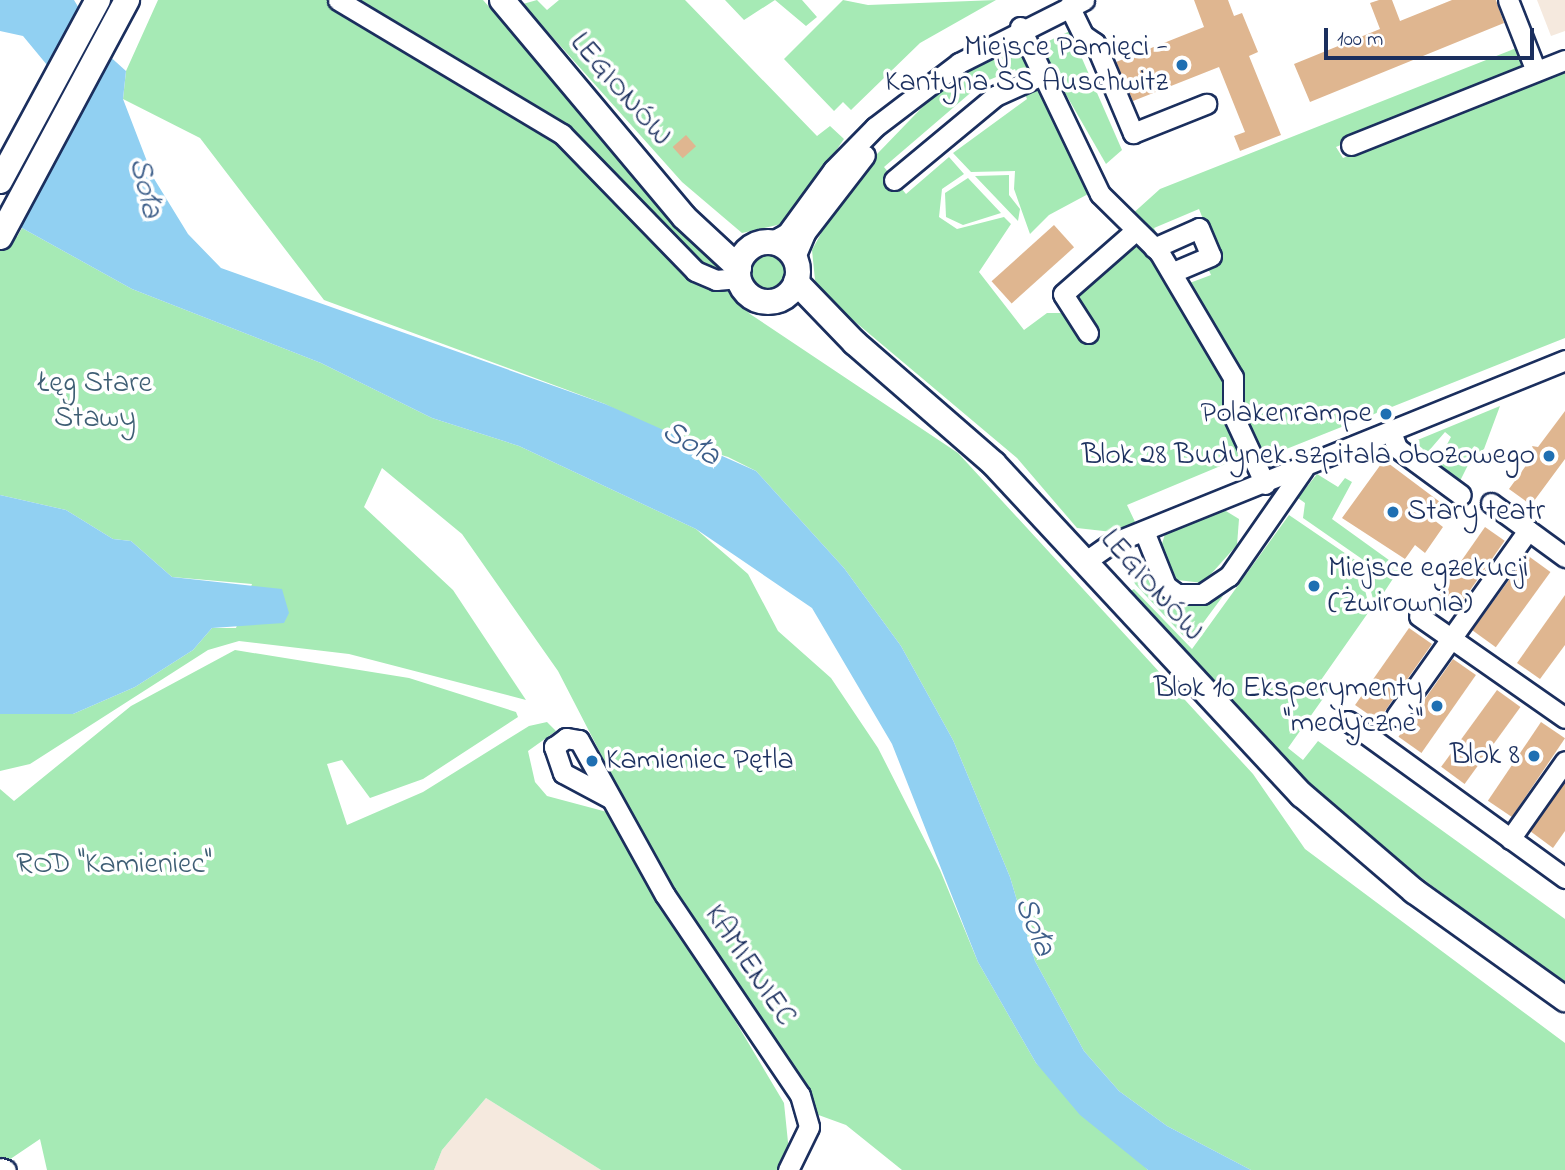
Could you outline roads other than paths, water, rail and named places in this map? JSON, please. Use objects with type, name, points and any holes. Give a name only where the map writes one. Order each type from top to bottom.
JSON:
[{"type":"main road","points":[[0,181],[98,0]]},
{"type":"main road","points":[[0,237],[127,0]]},
{"type":"main road","name":"LEGIONÓW","points":[[502,0],[739,273],[756,299],[791,279]]},
{"type":"main road","name":"LEGIONÓW","points":[[663,188],[730,240],[763,244],[791,279],[855,343],[959,431],[1087,561],[1258,751],[1360,849],[1565,999]]},
{"type":"main road","points":[[739,273],[763,244]]},
{"type":"street","points":[[338,0],[562,134],[695,271],[716,280],[739,273]]},
{"type":"street","points":[[1508,0],[1536,71]]},
{"type":"street","points":[[763,244],[787,233],[833,170],[875,127],[922,92],[1020,27],[1077,3],[1083,35],[1095,43],[1133,133],[1206,104]]},
{"type":"street","points":[[1020,27],[1100,194],[1154,248],[1173,272],[1233,377],[1233,415],[1265,484]]},
{"type":"street","points":[[1351,145],[1565,60]]},
{"type":"street","points":[[894,180],[995,96],[1042,75]]},
{"type":"street","points":[[791,279],[843,180],[922,92]]},
{"type":"street","points":[[1154,248],[1199,228],[1210,256],[1173,272]]},
{"type":"street","points":[[1088,333],[1063,294],[1135,231]]},
{"type":"street","points":[[1087,561],[1144,531],[1565,360]]},
{"type":"street","points":[[1391,432],[1397,448],[1461,495]]},
{"type":"street","points":[[1144,531],[1166,586],[1185,596],[1202,594],[1229,576],[1304,468]]},
{"type":"street","points":[[1491,503],[1565,556]]},
{"type":"street","points":[[1396,716],[1528,530]]},
{"type":"street","points":[[1419,616],[1565,718]]},
{"type":"street","points":[[1348,721],[1565,878]]},
{"type":"street","points":[[1510,839],[1565,761]]},
{"type":"street","name":"KAMIENIEC","points":[[610,798],[665,895],[800,1095],[809,1127],[788,1170]]},
{"type":"street","points":[[0,1168],[6,1170]]},
{"type":"water","name":"Soła","points":[[0,0],[74,0],[106,53],[126,71],[123,99],[153,177],[188,234],[221,268],[605,404],[756,471],[844,568],[901,646],[953,740],[1010,877],[1035,961],[1084,1051],[1119,1091],[1167,1126],[1251,1170],[1148,1170],[1080,1115],[1036,1063],[978,962],[892,744],[812,608],[696,529],[519,446],[432,418],[321,363],[132,289],[22,228],[11,205],[17,161],[71,109],[52,71],[23,36],[0,31]]},
{"type":"water","points":[[0,495],[66,510],[113,539],[131,541],[172,577],[282,589],[289,613],[284,623],[212,628],[193,650],[135,687],[73,714],[0,714]]},
{"type":"place","name":"Miejsce Pamięci - Kantyna SS Auschwitz","points":[[1182,65]]},
{"type":"place","name":"Polakenrampe","points":[[1386,414]]},
{"type":"place","name":"Blok 28 Budynek szpitala obozowego","points":[[1549,456]]},
{"type":"place","name":"Stary teatr","points":[[1393,512]]},
{"type":"place","name":"Miejsce egzekucji (Żwirownia)","points":[[1314,586]]},
{"type":"place","name":"Blok 10 Eksperymenty \"medyczne\"","points":[[1437,706]]},
{"type":"place","name":"Blok 8","points":[[1534,756]]},
{"type":"place","name":"Kamieniec Pętla","points":[[592,761]]},
{"type":"park label","name":"Łęg Stare Stawy","points":[[95,401]]},
{"type":"park label","name":"ROD \"Kamieniec\"","points":[[114,865]]}]
